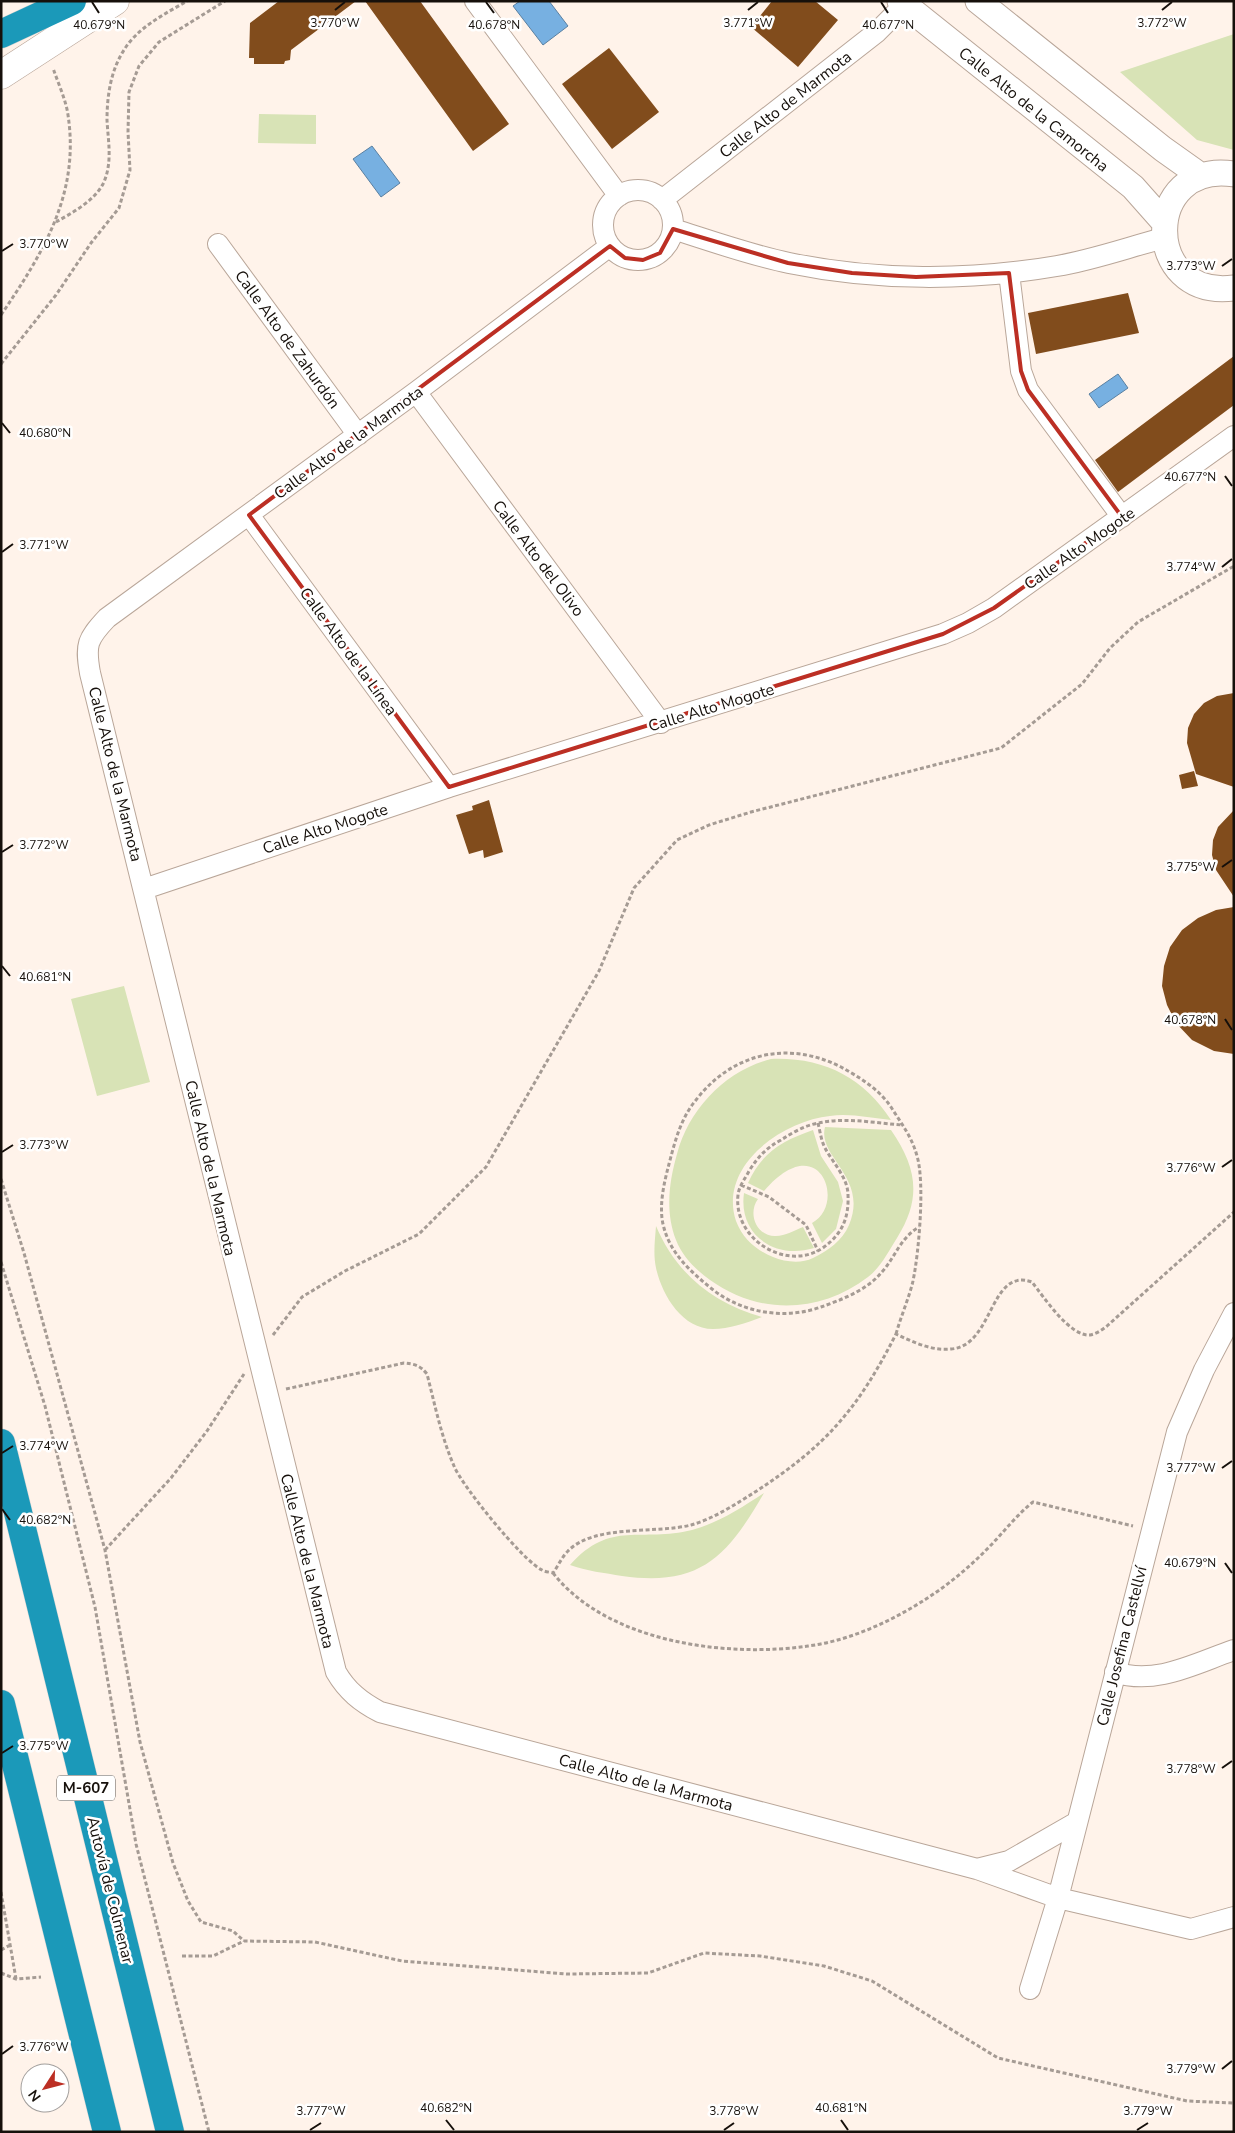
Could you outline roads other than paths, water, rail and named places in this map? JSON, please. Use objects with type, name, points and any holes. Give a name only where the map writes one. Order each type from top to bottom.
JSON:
[{"type":"highway","points":[[1,34],[72,1]]},
{"type":"highway","name":"Autovía de Colmenar","points":[[1,1443],[170,2132]]},
{"type":"highway","points":[[1,1704],[107,2132]]},
{"type":"main road","points":[[1,75],[115,1]]},
{"type":"street","points":[[475,1],[618,196]]},
{"type":"street","points":[[978,1],[1162,149],[1201,176]]},
{"type":"street","name":"Calle Alto de Marmota","points":[[662,200],[877,32],[902,3]]},
{"type":"street","name":"Calle Alto de la Camorcha","points":[[902,3],[1133,188],[1164,230]]},
{"type":"street","points":[[1234,174],[1213,173],[1201,176],[1187,183],[1176,194],[1168,207],[1164,230],[1167,252],[1183,275],[1195,283],[1208,288],[1234,288]]},
{"type":"street","points":[[646,191],[662,200],[669,208],[673,229],[671,238],[660,253],[643,260],[625,258],[610,246],[605,236],[603,225],[610,204],[618,196],[627,192],[646,191]]},
{"type":"street","points":[[673,229],[788,263],[852,273],[916,277],[1009,273],[1059,266],[1164,230]]},
{"type":"street","name":"Calle Alto de Zahurdón","points":[[218,244],[358,435]]},
{"type":"street","name":"Calle Alto de la Marmota","points":[[610,246],[358,435],[107,618],[89,640],[86,654],[256,1355],[336,1672],[344,1686],[367,1705],[380,1712],[977,1869],[1058,1898],[1191,1929],[1234,1917]]},
{"type":"street","points":[[1009,273],[1021,371],[1028,390],[1122,517]]},
{"type":"street","name":"Calle Alto del Olivo","points":[[416,392],[661,723]]},
{"type":"street","name":"Calle Alto Mogote","points":[[144,889],[449,787],[661,723],[942,634],[968,623],[994,608],[1234,436]]},
{"type":"street","name":"Calle Alto de la Línea","points":[[249,515],[449,787]]},
{"type":"street","name":"Calle Josefina Castellví","points":[[1030,1988],[1058,1898],[1150,1530],[1177,1432],[1204,1370],[1234,1312]]},
{"type":"street","points":[[1114,1672],[1131,1678],[1156,1677],[1234,1650]]},
{"type":"street","name":"Calle Alto de la Marmota","points":[[977,1869],[1009,1861],[1077,1822]]},
{"type":"water","points":[[520,1],[549,1],[568,26],[543,45],[513,6]]},
{"type":"water","points":[[372,146],[400,183],[381,197],[353,159]]},
{"type":"water","points":[[1118,374],[1128,388],[1099,408],[1089,394]]}]
